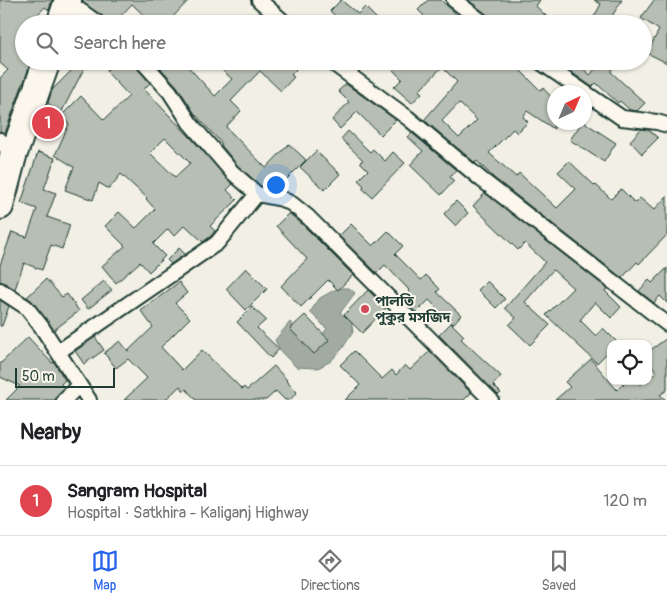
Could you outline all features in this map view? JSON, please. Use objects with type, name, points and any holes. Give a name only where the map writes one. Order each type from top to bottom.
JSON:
[{"type":"highway","points":[[0,206],[7,148],[44,70]]},
{"type":"street","points":[[259,0],[276,15]]},
{"type":"street","points":[[454,0],[473,15]]},
{"type":"street","points":[[65,9],[79,15]]},
{"type":"street","points":[[150,70],[170,92],[190,123],[232,172],[257,194],[282,199],[292,204],[308,217],[491,400]]},
{"type":"street","points":[[342,70],[408,118],[482,180],[667,324]]},
{"type":"street","points":[[552,70],[622,118],[667,124]]},
{"type":"street","points":[[58,352],[217,243],[257,194]]},
{"type":"street","points":[[0,290],[26,307],[41,326],[89,400]]},
{"type":"street","points":[[64,400],[79,385]]},
{"type":"shaded area","points":[[338,288],[349,288],[355,293],[340,313],[351,319],[353,332],[342,349],[331,361],[318,368],[296,367],[280,351],[275,340],[290,322],[311,346],[327,329],[310,312],[320,298]]},
{"type":"building","points":[[0,0],[52,0],[49,10],[45,7],[37,15],[15,15],[15,70],[28,70],[5,133],[0,131],[0,78],[8,70],[0,63]]},
{"type":"building","points":[[83,0],[189,0],[175,15],[144,15],[132,4],[122,15],[101,15],[82,2]]},
{"type":"building","points":[[341,0],[358,14],[365,7],[373,15],[334,15],[330,11]]},
{"type":"building","points":[[428,0],[441,0],[457,15],[423,15],[418,10]]},
{"type":"building","points":[[468,0],[540,0],[536,6],[545,15],[487,15]]},
{"type":"building","points":[[594,0],[622,0],[613,15],[595,15],[601,4]]},
{"type":"building","points":[[654,0],[667,0],[667,63],[652,56],[652,43],[659,30],[652,25],[652,15],[643,15]]},
{"type":"building","points":[[69,70],[83,70],[60,115],[48,103],[52,90],[71,71]]},
{"type":"building","points":[[107,70],[139,70],[150,83],[144,89],[233,184],[227,190],[237,200],[210,226],[215,231],[203,242],[185,225],[174,236],[168,229],[153,244],[165,256],[149,272],[140,262],[116,283],[102,266],[125,246],[105,226],[119,212],[136,228],[155,209],[147,198],[121,174],[109,189],[99,183],[93,200],[65,190],[74,167],[55,155],[69,124],[61,116],[81,96],[104,120],[129,96]],"holes":[[[165,138],[190,163],[175,177],[150,153]]]},
{"type":"building","points":[[162,70],[191,70],[215,96],[232,79],[222,70],[296,70],[291,75],[294,77],[281,91],[260,71],[231,101],[241,111],[226,127],[266,168],[289,144],[306,160],[281,185],[283,188],[281,190],[261,186],[238,166],[222,144],[195,114],[177,86]]},
{"type":"building","points":[[393,70],[439,70],[419,91],[422,93],[412,103],[394,87],[402,79]]},
{"type":"building","points":[[445,70],[520,70],[540,90],[543,88],[547,92],[547,124],[527,111],[523,117],[528,122],[517,133],[513,129],[489,153],[516,177],[519,173],[557,208],[576,189],[558,172],[569,161],[611,199],[621,189],[635,203],[640,198],[654,210],[667,196],[667,235],[639,264],[637,262],[622,278],[494,178],[477,161],[475,163],[424,120],[457,82]],"holes":[[[459,103],[477,120],[459,138],[442,121]]]},
{"type":"building","points":[[568,70],[585,70],[590,75],[594,70],[612,70],[611,72],[645,103],[637,111],[630,110],[620,101],[618,103],[596,83],[592,87],[592,85]]},
{"type":"building","points":[[346,84],[396,120],[381,135],[357,112],[340,129],[332,120],[349,102],[338,91]]},
{"type":"building","points":[[592,127],[616,143],[604,162],[570,140],[577,130],[592,130]]},
{"type":"building","points":[[641,129],[649,130],[658,138],[642,154],[630,141]]},
{"type":"building","points":[[348,131],[370,152],[373,149],[385,161],[393,152],[405,163],[372,197],[362,188],[364,186],[358,180],[368,170],[360,162],[363,160],[341,139]]},
{"type":"building","points":[[412,133],[456,170],[450,177],[454,181],[441,195],[410,165],[423,151],[408,137]]},
{"type":"building","points":[[316,151],[340,174],[324,190],[300,167]]},
{"type":"building","points":[[38,152],[55,158],[44,189],[56,193],[47,217],[70,225],[62,249],[51,245],[42,270],[24,263],[15,289],[0,281],[0,265],[12,232],[27,237],[37,209],[21,203]]},
{"type":"building","points":[[485,193],[607,288],[605,291],[621,307],[611,318],[595,302],[580,320],[596,336],[603,328],[615,340],[607,340],[607,353],[597,363],[546,315],[573,288],[553,270],[525,302],[550,325],[530,345],[509,325],[516,318],[505,308],[545,262],[525,243],[518,250],[473,206]]},
{"type":"building","points":[[456,201],[468,213],[456,226],[444,214]]},
{"type":"building","points":[[289,213],[353,275],[338,290],[328,280],[301,307],[281,286],[307,259],[276,226]]},
{"type":"building","points":[[351,224],[373,246],[388,231],[403,246],[395,254],[421,280],[426,275],[440,289],[437,292],[461,315],[453,324],[429,300],[416,313],[402,299],[410,291],[385,265],[377,273],[339,236]]},
{"type":"building","points":[[179,248],[185,254],[171,264],[167,260]]},
{"type":"building","points":[[246,268],[267,289],[246,310],[226,289]]},
{"type":"building","points":[[667,268],[667,303],[660,296],[654,303],[639,291],[649,280],[652,283]]},
{"type":"building","points":[[46,279],[62,297],[67,294],[79,311],[54,330],[27,297]]},
{"type":"building","points":[[104,281],[112,290],[88,309],[81,300]]},
{"type":"building","points":[[487,281],[505,299],[496,308],[478,290]]},
{"type":"building","points":[[179,282],[187,293],[175,303],[190,318],[161,347],[182,370],[202,350],[242,389],[244,387],[247,390],[274,366],[297,392],[290,400],[285,400],[276,391],[266,400],[196,400],[186,389],[184,391],[180,386],[165,400],[124,400],[147,378],[128,359],[116,368],[104,353],[120,341],[128,351],[153,327],[141,311]]},
{"type":"building","points":[[368,290],[386,308],[362,333],[344,315]]},
{"type":"building","points":[[0,300],[9,306],[2,326],[0,326]]},
{"type":"building","points":[[252,307],[266,320],[257,328],[279,349],[271,358],[237,322]]},
{"type":"building","points":[[305,315],[329,340],[314,354],[290,329]]},
{"type":"building","points":[[451,323],[464,336],[461,339],[501,376],[493,385],[501,393],[498,395],[439,335]]},
{"type":"building","points":[[28,337],[52,363],[54,362],[65,380],[61,384],[64,388],[55,400],[6,400],[20,386],[0,377],[0,364]]},
{"type":"building","points":[[95,337],[104,350],[84,364],[75,351]]},
{"type":"building","points":[[667,338],[667,390],[660,395],[666,400],[555,400],[570,387],[565,382],[591,359],[607,378],[607,385],[613,385],[617,390],[622,385],[652,385],[652,376],[657,372],[652,366],[652,349]]},
{"type":"building","points":[[354,351],[382,379],[392,370],[396,375],[405,365],[410,370],[430,351],[471,393],[464,400],[345,400],[360,385],[340,365]]},
{"type":"place","name":"Sangram Hospital","points":[[48,123]]},
{"type":"place","name":"পালতি পুকুর মসজিদ","points":[[365,309]]}]
